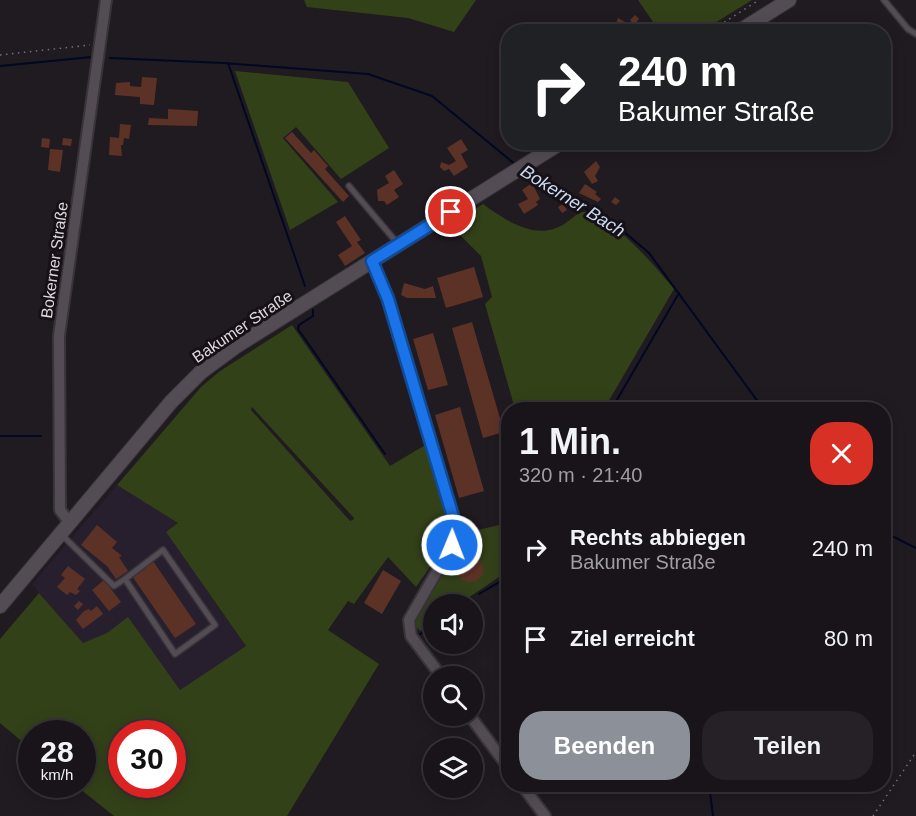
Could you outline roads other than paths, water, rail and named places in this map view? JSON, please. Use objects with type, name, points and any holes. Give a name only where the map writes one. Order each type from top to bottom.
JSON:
[{"type":"main road","points":[[751,24],[789,0]]},
{"type":"main road","name":"Bakumer Straße","points":[[0,606],[171,402],[201,372],[235,347],[549,150]]},
{"type":"street","name":"Bokerner Straße","points":[[65,529],[60,510],[59,336],[106,0]]},
{"type":"street","points":[[372,261],[388,299],[456,533],[452,545],[410,620],[411,636],[434,666]]},
{"type":"street","points":[[477,726],[501,758]]},
{"type":"street","points":[[527,792],[545,816]]},
{"type":"lane","points":[[884,0],[914,33],[916,41]]},
{"type":"lane","points":[[349,186],[399,245]]},
{"type":"lane","points":[[65,529],[114,586],[163,550],[215,625],[176,654],[125,579]]},
{"type":"waterway","name":"Bokerner Bach","points":[[0,66],[92,57]]},
{"type":"waterway","name":"Bokerner Bach","points":[[110,58],[223,63],[368,74],[432,96],[516,165]]},
{"type":"waterway","points":[[228,63],[305,286]]},
{"type":"waterway","name":"Bokerner Bach","points":[[525,173],[622,230],[649,253],[758,402]]},
{"type":"waterway","points":[[616,402],[679,293]]},
{"type":"waterway","points":[[313,310],[313,316],[299,325],[298,329],[385,454]]},
{"type":"waterway","points":[[0,436],[41,436]]},
{"type":"waterway","name":"Bokerner Bach","points":[[891,536],[916,548]]},
{"type":"waterway","points":[[479,594],[501,581]]},
{"type":"waterway","points":[[710,792],[713,816]]}]
